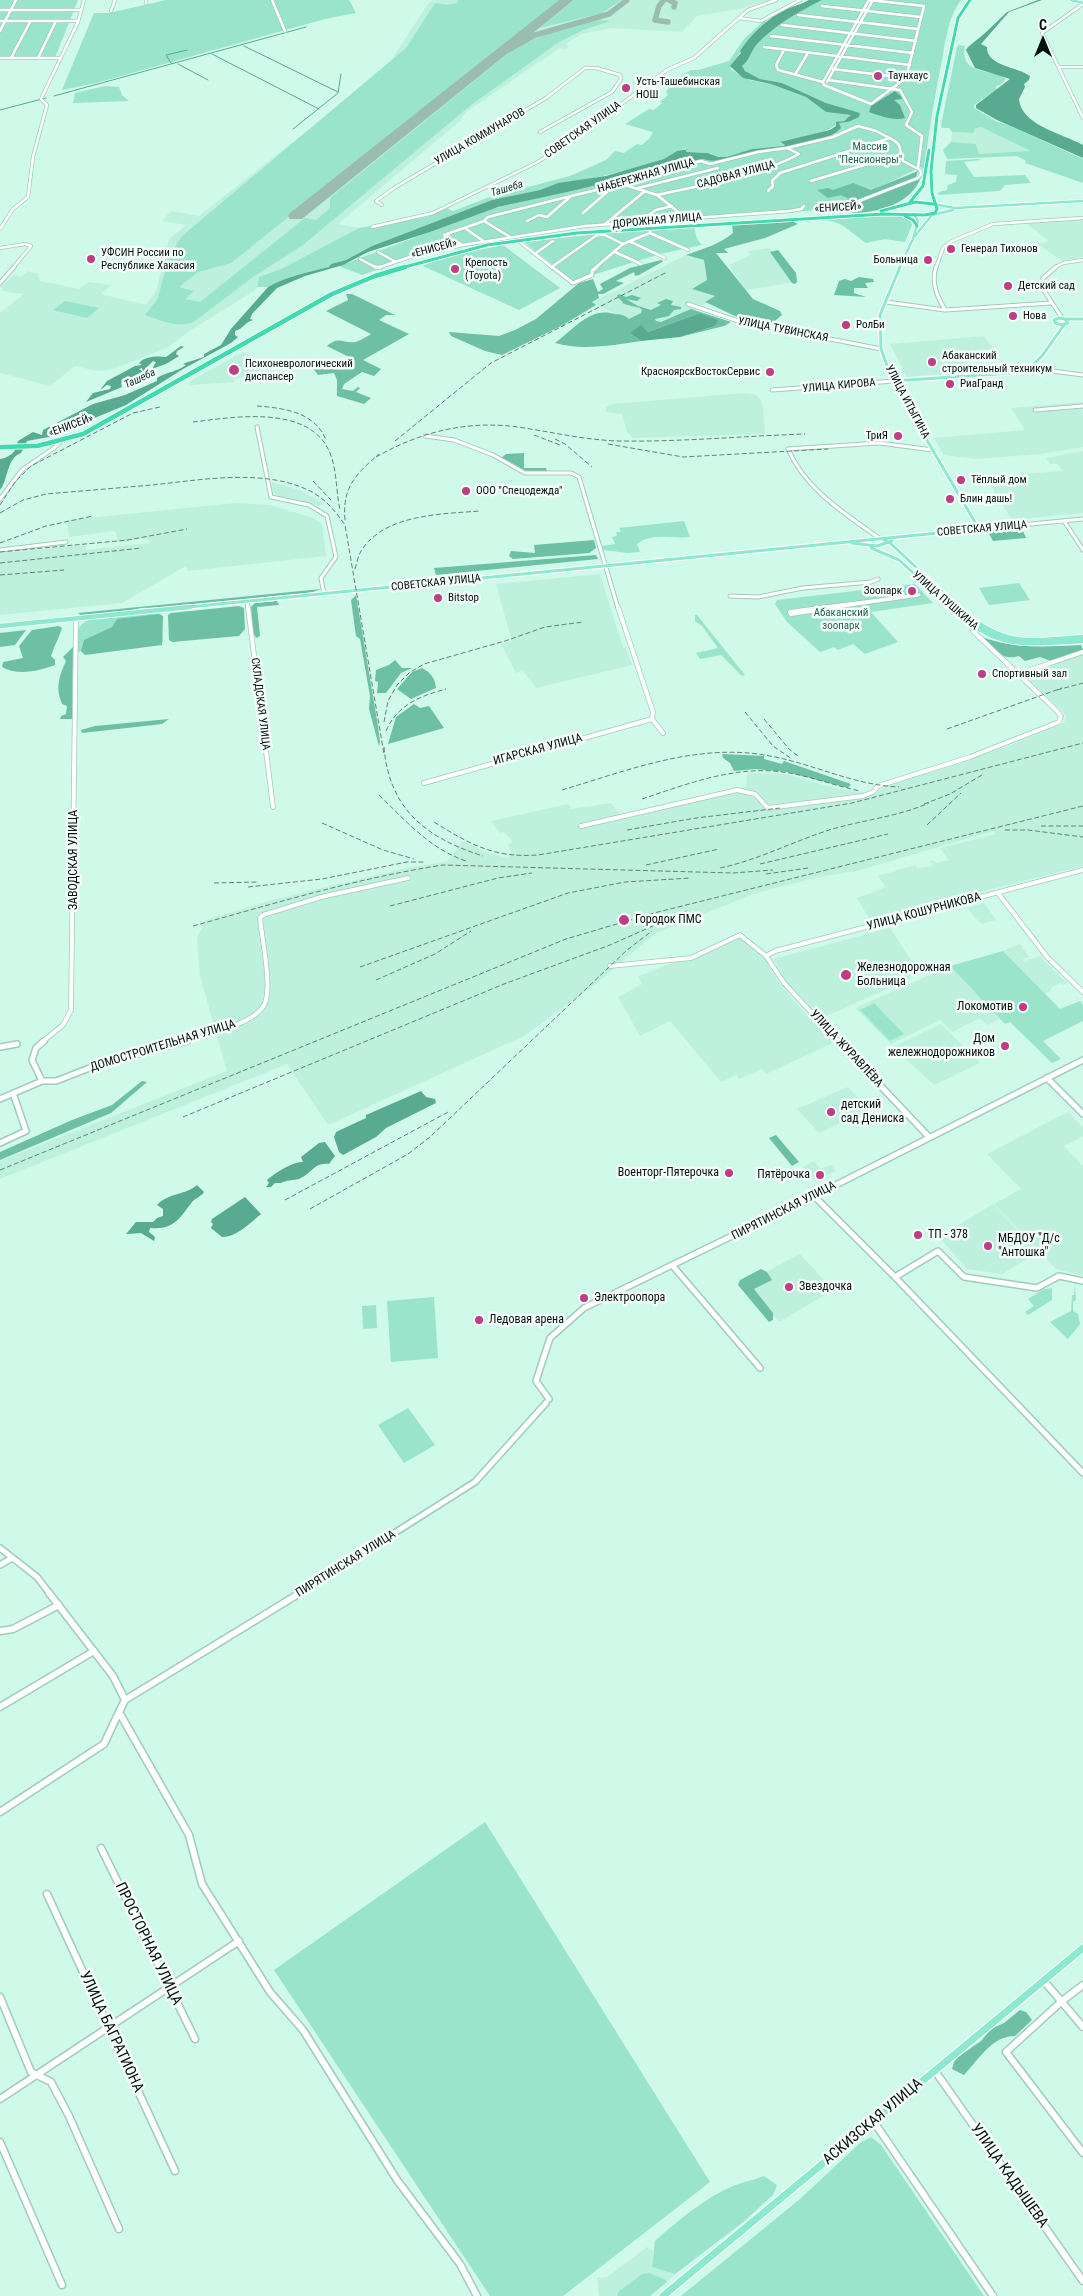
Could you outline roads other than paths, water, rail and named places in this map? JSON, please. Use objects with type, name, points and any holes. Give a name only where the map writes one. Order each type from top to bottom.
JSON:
[{"type":"highway","points":[[914,214],[906,209],[908,203],[921,193],[926,176],[932,125],[955,18],[966,0]]},
{"type":"highway","points":[[935,213],[937,209],[933,204],[931,192],[933,147],[938,116],[958,18],[970,0]]},
{"type":"highway","points":[[867,212],[882,210],[908,200],[918,192],[926,176]]},
{"type":"highway","points":[[867,212],[886,210],[908,203],[922,202],[933,204]]},
{"type":"highway","name":"«ЕНИСЕЙ»","points":[[28,445],[61,439],[103,421],[286,315],[343,286],[423,258],[514,238],[580,231],[867,212]]},
{"type":"highway","name":"«ЕНИСЕЙ»","points":[[0,446],[61,441],[102,424],[332,294],[404,266],[455,252],[514,238],[884,214],[925,215],[935,213]]},
{"type":"highway","points":[[884,214],[907,216],[917,226]]},
{"type":"main road","points":[[1071,0],[1082,2]]},
{"type":"main road","points":[[931,192],[935,200],[941,205],[966,208]]},
{"type":"main road","points":[[935,213],[966,208],[1083,201]]},
{"type":"main road","points":[[933,204],[966,208]]},
{"type":"main road","points":[[922,227],[938,214],[966,208]]},
{"type":"main road","name":"УЛИЦА ИТЫГИНА","points":[[913,239],[935,213]]},
{"type":"main road","points":[[914,214],[917,218],[917,226]]},
{"type":"main road","name":"УЛИЦА ИТЫГИНА","points":[[917,226],[913,239],[889,289],[880,315],[880,349],[894,382],[980,529]]},
{"type":"main road","points":[[1059,326],[1054,321],[1058,317],[1068,322]]},
{"type":"main road","points":[[1063,319],[1083,319]]},
{"type":"main road","points":[[1059,326],[1072,320]]},
{"type":"main road","points":[[1027,372],[1050,346],[1059,326]]},
{"type":"main road","name":"УЛИЦА КИРОВА","points":[[894,382],[1027,372]]},
{"type":"main road","name":"СОВЕТСКАЯ УЛИЦА","points":[[0,626],[980,529]]},
{"type":"main road","points":[[872,539],[865,543],[870,547],[880,547],[896,539],[914,535]]},
{"type":"main road","name":"УЛИЦА ПУШКИНА","points":[[880,538],[890,543],[970,618],[990,632],[1004,637],[1034,641],[1083,637]]},
{"type":"main road","points":[[896,539],[895,545],[901,553]]},
{"type":"main road","name":"УЛИЦА ПУШКИНА","points":[[829,544],[851,543],[870,547],[899,560],[968,623],[989,636],[1022,644],[1083,640]]},
{"type":"main road","name":"АСКИЗСКАЯ УЛИЦА","points":[[663,2296],[1083,1948]]},
{"type":"street","points":[[0,31],[16,0]]},
{"type":"street","points":[[0,230],[13,209],[28,197],[33,157],[47,105],[41,99],[78,21],[84,0]]},
{"type":"street","points":[[111,11],[115,0]]},
{"type":"street","points":[[272,0],[285,31]]},
{"type":"street","name":"СОВЕТСКАЯ УЛИЦА","points":[[372,227],[433,213],[536,162],[579,136],[667,70],[694,58],[752,7],[776,0]]},
{"type":"street","points":[[739,18],[761,21],[800,0]]},
{"type":"street","points":[[823,83],[862,11],[871,0]]},
{"type":"street","points":[[823,83],[828,80],[842,57],[871,0]]},
{"type":"street","points":[[784,50],[776,65],[778,70],[796,73],[871,104],[906,78],[924,6],[871,0]]},
{"type":"street","points":[[1082,2],[1042,32],[1083,118]]},
{"type":"street","points":[[822,6],[921,17]]},
{"type":"street","points":[[0,10],[81,10]]},
{"type":"street","points":[[798,15],[918,29]]},
{"type":"street","points":[[0,21],[78,21]]},
{"type":"street","points":[[38,58],[56,21]]},
{"type":"street","points":[[11,58],[30,22]]},
{"type":"street","points":[[782,25],[916,40]]},
{"type":"street","points":[[771,36],[913,53]]},
{"type":"street","points":[[764,47],[910,65]]},
{"type":"street","points":[[796,73],[808,53]]},
{"type":"street","points":[[0,58],[60,58]]},
{"type":"street","name":"УЛИЦА КОММУНАРОВ","points":[[382,205],[376,202],[394,188],[546,98],[587,67],[620,75],[621,79],[612,92],[540,132]]},
{"type":"street","points":[[1058,67],[1083,67]]},
{"type":"street","points":[[830,68],[906,78]]},
{"type":"street","points":[[826,75],[830,76]]},
{"type":"street","points":[[828,80],[900,90],[912,112],[906,125],[922,136],[918,168],[921,174],[918,178],[833,211],[830,215]]},
{"type":"street","name":"НАБЕРЕЖНАЯ УЛИЦА","points":[[464,245],[444,236],[484,221],[488,217],[607,189],[622,184],[622,181],[701,161],[710,164],[758,152],[787,148],[833,137],[858,126],[890,138]]},
{"type":"street","points":[[768,190],[773,186],[772,181],[780,173],[890,138],[899,145],[904,162],[918,168]]},
{"type":"street","name":"САДОВАЯ УЛИЦА","points":[[657,195],[766,169],[788,161],[799,154],[787,148]]},
{"type":"street","points":[[811,181],[902,154]]},
{"type":"street","points":[[638,188],[718,168]]},
{"type":"street","points":[[622,184],[657,195],[692,223]]},
{"type":"street","points":[[583,213],[600,200],[607,192],[607,189]]},
{"type":"street","points":[[603,226],[645,191]]},
{"type":"street","points":[[527,221],[539,215],[547,217],[571,196]]},
{"type":"street","points":[[645,222],[644,218],[656,210],[672,206]]},
{"type":"street","name":"ДОРОЖНАЯ УЛИЦА","points":[[360,259],[378,268],[483,241],[603,226],[790,211],[801,209],[804,206]]},
{"type":"street","points":[[945,310],[936,294],[933,276],[943,248],[950,242],[993,224],[1083,218]]},
{"type":"street","points":[[484,221],[514,238],[573,283],[592,275],[592,271],[623,244],[650,233],[688,250]]},
{"type":"street","points":[[465,228],[483,241]]},
{"type":"street","points":[[650,228],[650,233]]},
{"type":"street","points":[[553,266],[573,254],[593,235],[598,233],[623,244]]},
{"type":"street","points":[[536,254],[553,241]]},
{"type":"street","points":[[629,241],[665,258]]},
{"type":"street","points":[[0,248],[25,244],[31,246],[0,283]]},
{"type":"street","points":[[378,252],[396,262]]},
{"type":"street","points":[[615,252],[641,264]]},
{"type":"street","points":[[1058,317],[1042,289],[1043,278],[1063,264],[1083,260]]},
{"type":"street","points":[[886,302],[945,310],[1051,303]]},
{"type":"street","name":"УЛИЦА ТУВИНСКАЯ","points":[[688,304],[738,321],[880,349]]},
{"type":"street","points":[[1034,366],[1045,370],[1083,375]]},
{"type":"street","points":[[1027,372],[1045,370]]},
{"type":"street","name":"УЛИЦА КИРОВА","points":[[772,390],[894,382]]},
{"type":"street","points":[[1035,410],[1083,406]]},
{"type":"street","points":[[258,427],[271,497],[309,505],[327,516],[336,557],[321,578],[324,594]]},
{"type":"street","points":[[425,436],[454,440],[493,455],[525,473],[560,472],[576,475],[582,482],[605,566],[653,712],[652,719],[663,733]]},
{"type":"street","points":[[0,499],[17,474],[44,454],[58,447],[61,441]]},
{"type":"street","points":[[880,538],[846,516],[827,500],[799,472],[791,461],[788,449],[880,444],[933,450]]},
{"type":"street","name":"СОВЕТСКАЯ УЛИЦА","points":[[980,529],[1083,519]]},
{"type":"street","points":[[1064,521],[1083,550]]},
{"type":"street","points":[[0,550],[66,542]]},
{"type":"street","points":[[730,596],[758,597],[803,588],[878,580]]},
{"type":"street","points":[[912,596],[790,612],[791,614],[919,595]]},
{"type":"street","name":"СКЛАДСКАЯ УЛИЦА","points":[[247,602],[273,807]]},
{"type":"street","name":"ЗАВОДСКАЯ УЛИЦА","points":[[42,1081],[33,1062],[33,1053],[37,1046],[64,1026],[70,1017],[76,619]]},
{"type":"street","points":[[580,826],[736,790],[754,792],[768,808],[864,796],[878,786],[970,757],[1059,722],[1061,716],[1056,709],[974,632],[968,623]]},
{"type":"street","points":[[1018,674],[1083,652]]},
{"type":"street","name":"ИГАРСКАЯ УЛИЦА","points":[[424,783],[652,719]]},
{"type":"street","name":"УЛИЦА КОШУРНИКОВА","points":[[766,956],[775,951],[1083,870]]},
{"type":"street","name":"ДОМОСТРОИТЕЛЬНАЯ УЛИЦА","points":[[0,1099],[42,1081],[56,1081],[101,1064],[232,1028],[260,1011],[267,997],[260,918],[263,915],[338,893],[408,878]]},
{"type":"street","points":[[998,893],[1046,955],[1083,992]]},
{"type":"street","name":"УЛИЦА ЖУРАВЛЁВА","points":[[610,966],[691,958],[740,936],[766,956],[784,983],[930,1137]]},
{"type":"street","points":[[0,1047],[17,1044]]},
{"type":"street","name":"ПИРЯТИНСКАЯ УЛИЦА","points":[[125,1700],[475,1482],[548,1401],[536,1381],[550,1338],[584,1308],[814,1196],[1083,1060]]},
{"type":"street","points":[[1047,1078],[1083,1114]]},
{"type":"street","points":[[0,1143],[26,1131],[13,1093]]},
{"type":"street","points":[[814,1196],[895,1277],[1083,1473]]},
{"type":"street","points":[[895,1277],[938,1251],[964,1277],[1037,1288],[1059,1276],[1083,1281]]},
{"type":"street","points":[[672,1265],[760,1368]]},
{"type":"street","points":[[0,1548],[37,1577],[113,1676],[125,1700],[104,1744],[0,1812]]},
{"type":"street","points":[[0,1565],[12,1558]]},
{"type":"street","points":[[0,1630],[12,1630],[58,1605]]},
{"type":"street","points":[[0,1707],[94,1650]]},
{"type":"street","points":[[119,1712],[189,1835],[202,1884],[270,1992],[303,2030],[397,2180],[460,2264],[477,2296]]},
{"type":"street","name":"ПРОСТОРНАЯ УЛИЦА","points":[[101,1848],[195,2039]]},
{"type":"street","name":"УЛИЦА БАГРАТИОНА","points":[[47,1894],[175,2171]]},
{"type":"street","points":[[0,2100],[239,1941]]},
{"type":"street","points":[[1044,1981],[1083,2027]]},
{"type":"street","points":[[1083,1985],[1062,2001],[1006,2052],[1083,2153]]},
{"type":"street","points":[[0,1997],[31,2072],[51,2082],[120,2229]]},
{"type":"street","name":"УЛИЦА КАДЫШЕВА","points":[[935,2071],[1083,2281]]},
{"type":"street","points":[[874,2122],[993,2296]]},
{"type":"street","points":[[0,2142],[62,2285]]},
{"type":"waterway","points":[[54,96],[306,27]]},
{"type":"waterway","points":[[244,46],[338,92]]},
{"type":"waterway","points":[[171,63],[166,55],[187,50]]},
{"type":"waterway","points":[[212,54],[318,109]]},
{"type":"waterway","points":[[178,64],[208,80]]},
{"type":"waterway","points":[[318,109],[338,93],[341,74]]},
{"type":"waterway","points":[[0,110],[46,98]]},
{"type":"waterway","name":"Ташеба","points":[[825,106],[852,113]]},
{"type":"waterway","points":[[293,129],[318,109]]},
{"type":"railway","points":[[395,441],[491,363],[667,272]]},
{"type":"railway","points":[[257,406],[288,410],[306,417],[321,431],[326,440]]},
{"type":"railway","points":[[0,505],[15,482],[31,466],[133,413],[160,407]]},
{"type":"railway","points":[[193,422],[229,418],[269,417],[289,420],[306,427],[320,437],[330,453],[334,467],[340,510]]},
{"type":"railway","points":[[376,457],[393,448],[427,435],[444,430],[480,425],[518,427],[619,441],[689,440],[805,434]]},
{"type":"railway","points":[[534,435],[560,445]]},
{"type":"railway","points":[[555,439],[565,444],[592,467]]},
{"type":"railway","points":[[608,444],[683,457],[828,449]]},
{"type":"railway","points":[[345,520],[346,499],[352,482],[379,454]]},
{"type":"railway","points":[[0,513],[23,500],[46,494],[211,479],[253,478],[273,480],[292,484],[316,494],[330,506],[345,525],[384,754]]},
{"type":"railway","points":[[313,481],[331,500]]},
{"type":"railway","points":[[355,569],[361,551],[371,539],[399,523],[432,515],[480,511]]},
{"type":"railway","points":[[0,543],[46,526],[93,516]]},
{"type":"railway","points":[[0,552],[128,540],[187,529]]},
{"type":"railway","points":[[0,563],[142,548]]},
{"type":"railway","points":[[0,575],[64,570]]},
{"type":"railway","points":[[384,722],[388,701],[397,685],[409,673],[424,664],[505,641],[545,627],[583,622]]},
{"type":"railway","points":[[1057,690],[1083,683]]},
{"type":"railway","points":[[947,729],[1062,688]]},
{"type":"railway","points":[[386,731],[396,714],[410,703],[446,689]]},
{"type":"railway","points":[[745,712],[773,746],[792,759]]},
{"type":"railway","points":[[764,719],[789,749],[798,756]]},
{"type":"railway","points":[[434,822],[483,848],[508,854],[538,855],[852,803],[1083,743]]},
{"type":"railway","points":[[384,747],[387,769],[394,788],[402,804],[414,818],[444,840],[483,856]]},
{"type":"railway","points":[[562,790],[664,760],[717,753],[770,756],[866,782],[899,787]]},
{"type":"railway","points":[[642,799],[706,779],[739,772],[756,771],[795,774],[860,791]]},
{"type":"railway","points":[[924,804],[950,794],[982,775]]},
{"type":"railway","points":[[927,825],[961,793]]},
{"type":"railway","points":[[379,795],[430,842],[453,856],[466,861]]},
{"type":"railway","points":[[720,868],[734,865],[829,830],[905,812],[929,803]]},
{"type":"railway","points":[[0,1170],[566,939],[654,913],[1083,806]]},
{"type":"railway","points":[[627,830],[696,818],[780,808]]},
{"type":"railway","points":[[322,823],[383,850],[414,859]]},
{"type":"railway","points":[[1041,826],[1083,826]]},
{"type":"railway","points":[[1005,830],[1028,830],[1083,837]]},
{"type":"railway","points":[[760,864],[888,834]]},
{"type":"railway","points":[[646,865],[719,849]]},
{"type":"railway","points":[[248,887],[322,879],[407,862],[426,862]]},
{"type":"railway","points":[[193,926],[348,884],[443,865],[733,873],[773,870]]},
{"type":"railway","points":[[766,874],[808,868]]},
{"type":"railway","points":[[390,906],[498,878],[532,873]]},
{"type":"railway","points":[[360,967],[568,893],[625,882],[691,878]]},
{"type":"railway","points":[[214,883],[257,882]]},
{"type":"railway","points":[[183,1117],[504,984],[610,945],[687,911]]},
{"type":"railway","points":[[376,980],[435,954],[471,931]]},
{"type":"railway","points":[[310,1209],[408,1154],[430,1137],[627,950],[652,931]]},
{"type":"railway","points":[[285,1200],[450,1111]]},
{"type":"place","name":"Таунхаус","points":[[878,76]]},
{"type":"place","name":"Усть-Ташебинская НОШ","points":[[626,88]]},
{"type":"place","name":"Генерал Тихонов","points":[[951,249]]},
{"type":"place","name":"УФСИН России по Республике Хакасия","points":[[91,259]]},
{"type":"place","name":"Больница","points":[[928,260]]},
{"type":"place","name":"Крепость (Toyota)","points":[[455,269]]},
{"type":"place","name":"Детский сад","points":[[1008,286]]},
{"type":"place","name":"Нова","points":[[1013,316]]},
{"type":"place","name":"РолБи","points":[[846,325]]},
{"type":"place","name":"Абаканский строительный техникум","points":[[932,362]]},
{"type":"place","name":"Психоневрологический диспансер","points":[[234,370]]},
{"type":"place","name":"КрасноярскВостокСервис","points":[[770,372]]},
{"type":"place","name":"РиаГранд","points":[[950,384]]},
{"type":"place","name":"ТриЯ","points":[[898,436]]},
{"type":"place","name":"Тёплый дом","points":[[961,480]]},
{"type":"place","name":"ООО \"Спецодежда\"","points":[[466,491]]},
{"type":"place","name":"Блин дашь!","points":[[950,499]]},
{"type":"place","name":"Зоопарк","points":[[912,591]]},
{"type":"place","name":"Bitstop","points":[[438,598]]},
{"type":"place","name":"Спортивный зал","points":[[982,674]]},
{"type":"place","name":"Городок ПМС","points":[[624,920]]},
{"type":"place","name":"Железнодорожная Больница","points":[[846,975]]},
{"type":"place","name":"Локомотив","points":[[1023,1007]]},
{"type":"place","name":"Дом жележнодорожников","points":[[1005,1046]]},
{"type":"place","name":"детский сад Дениска","points":[[831,1112]]},
{"type":"place","name":"Военторг-Пятерочка","points":[[729,1173]]},
{"type":"place","name":"Пятёрочка","points":[[820,1175]]},
{"type":"place","name":"ТП - 378","points":[[918,1235]]},
{"type":"place","name":"МБДОУ \"Д/с \"Антошка\"","points":[[988,1246]]},
{"type":"place","name":"Звездочка","points":[[789,1287]]},
{"type":"place","name":"Электроопора","points":[[584,1298]]},
{"type":"place","name":"Ледовая арена","points":[[479,1320]]},
{"type":"park label","name":"Массив \"Пенсионеры\"","points":[[870,153]]},
{"type":"park label","name":"Абаканский зоопарк","points":[[841,619]]}]
